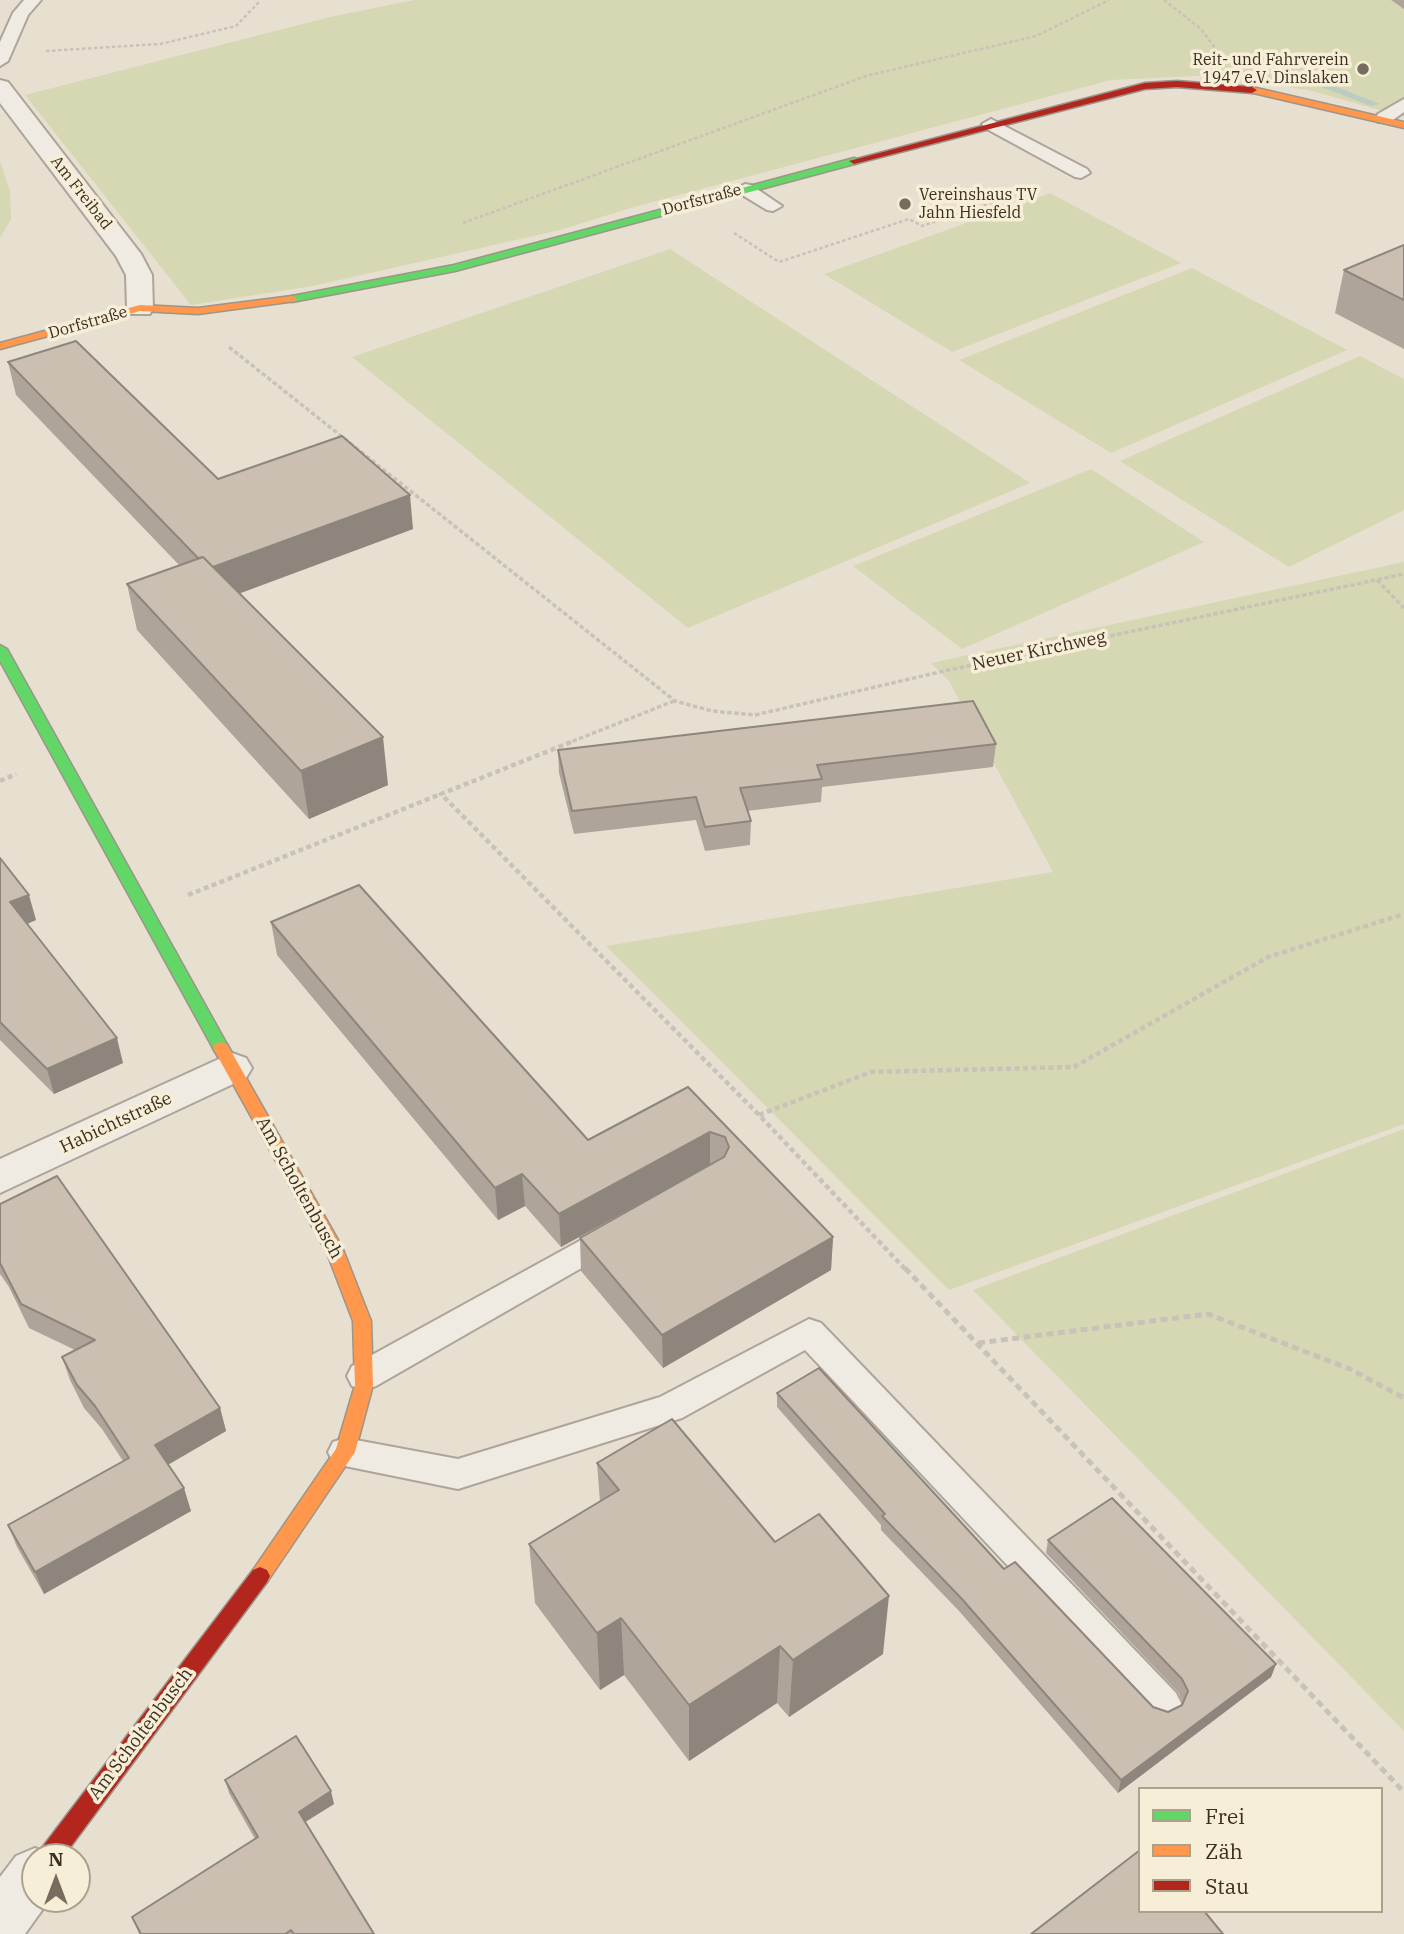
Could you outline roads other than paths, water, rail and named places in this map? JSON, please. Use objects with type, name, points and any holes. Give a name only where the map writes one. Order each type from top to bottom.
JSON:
[{"type":"street","name":"Dorfstraße","points":[[0,346],[140,307],[198,311],[344,291],[455,268],[745,188],[1145,86],[1225,87],[1396,115]]},
{"type":"street","name":"Am Freibad","points":[[0,87],[128,254],[139,275],[140,307]]},
{"type":"street","name":"Am Scholtenbusch","points":[[0,649],[144,913],[336,1252],[362,1321],[364,1376],[345,1452],[275,1556],[60,1843]]},
{"type":"street","name":"Habichtstraße","points":[[0,1177],[232,1068]]},
{"type":"street","points":[[0,1922],[21,1894]]},
{"type":"lane","points":[[1,57],[21,13],[33,0]]},
{"type":"lane","points":[[991,124],[1081,173]]},
{"type":"lane","points":[[745,188],[774,206]]},
{"type":"lane","points":[[364,1376],[639,1220]]},
{"type":"lane","points":[[345,1452],[458,1474],[670,1408],[809,1332],[1163,1705]]},
{"type":"waterway","points":[[1254,58],[1375,104]]},
{"type":"place","name":"Reit- und Fahrverein 1947 e.V. Dinslaken","points":[[1363,69]]},
{"type":"place","name":"Vereinshaus TV Jahn Hiesfeld","points":[[905,204]]}]
